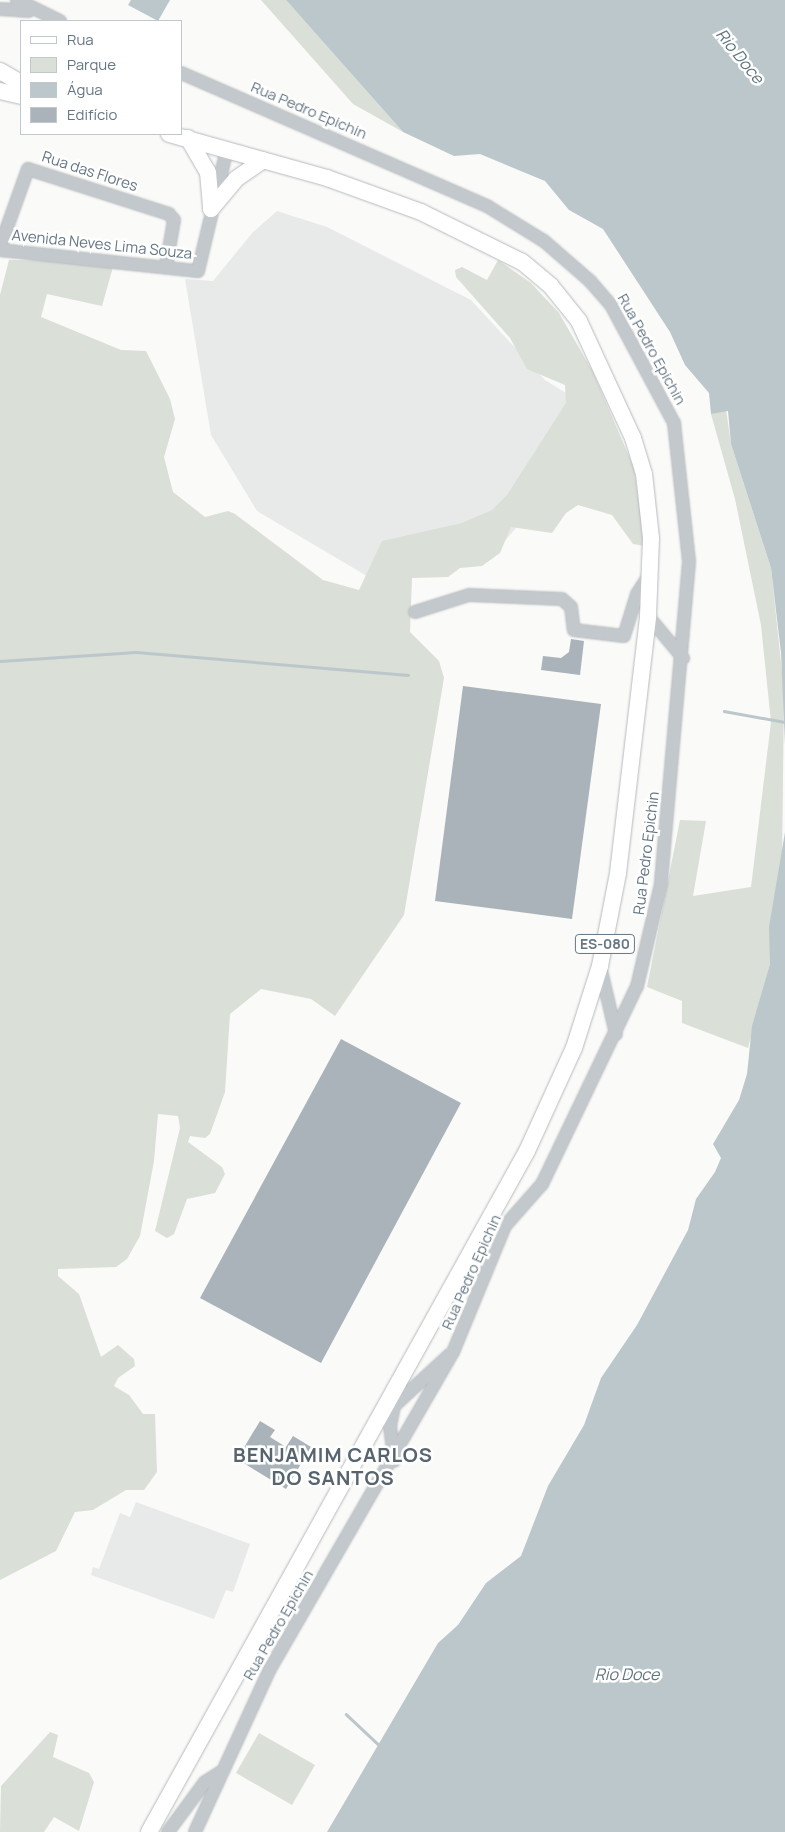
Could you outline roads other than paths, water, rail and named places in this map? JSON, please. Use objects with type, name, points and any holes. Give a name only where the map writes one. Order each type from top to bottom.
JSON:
[{"type":"main road","points":[[0,71],[20,82]]},
{"type":"main road","points":[[0,91],[20,96]]},
{"type":"main road","name":"ES-080","points":[[149,1832],[390,1404],[557,1090],[600,966],[618,873],[648,616],[650,573],[644,474],[633,438],[579,321],[551,286],[522,262],[421,212],[263,160],[174,135]]},
{"type":"main road","points":[[188,138],[208,172],[210,209]]},
{"type":"main road","points":[[210,209],[236,179],[263,160]]},
{"type":"street","points":[[17,0],[58,20]]},
{"type":"street","points":[[0,8],[16,7],[46,15]]},
{"type":"street","name":"Rua Pedro Epichin","points":[[182,72],[510,217],[595,287],[611,305],[674,423],[690,562],[683,658],[661,884],[637,986],[616,1034],[542,1184],[505,1226],[453,1352],[394,1461],[269,1671],[195,1832]]},
{"type":"street","name":"Avenida Neves Lima Souza","points":[[0,249],[198,271],[210,209],[226,150]]},
{"type":"street","name":"Rua das Flores","points":[[0,249],[28,169],[168,214],[174,220],[166,267]]},
{"type":"street","points":[[415,612],[470,595],[562,599],[571,607],[574,630],[624,636],[638,594],[650,573]]},
{"type":"street","points":[[648,616],[683,658]]},
{"type":"street","points":[[600,966],[616,1034]]},
{"type":"street","points":[[394,1461],[390,1426],[390,1404],[453,1352]]},
{"type":"street","points":[[168,1832],[205,1782],[221,1772]]},
{"type":"water","points":[[131,0],[170,0],[159,20],[128,5]]},
{"type":"water","name":"Rio Doce","points":[[286,0],[785,0],[785,745],[781,653],[771,568],[731,444],[728,411],[711,414],[709,393],[685,365],[670,332],[603,229],[569,210],[545,181],[480,154],[454,156],[403,132]]},
{"type":"water","name":"Rio Doce","points":[[785,832],[785,1832],[327,1832],[438,1643],[458,1625],[486,1583],[521,1556],[548,1486],[584,1425],[601,1378],[637,1325],[688,1230],[696,1199],[715,1172],[721,1158],[713,1144],[739,1100],[747,1074],[752,1026],[770,964],[769,927]]},
{"type":"waterway","points":[[0,661],[136,652],[408,675]]},
{"type":"waterway","points":[[724,711],[785,722]]},
{"type":"waterway","points":[[346,1714],[378,1744]]},
{"type":"district","name":"BENJAMIM CARLOS DO SANTOS","points":[[333,1466]]}]
